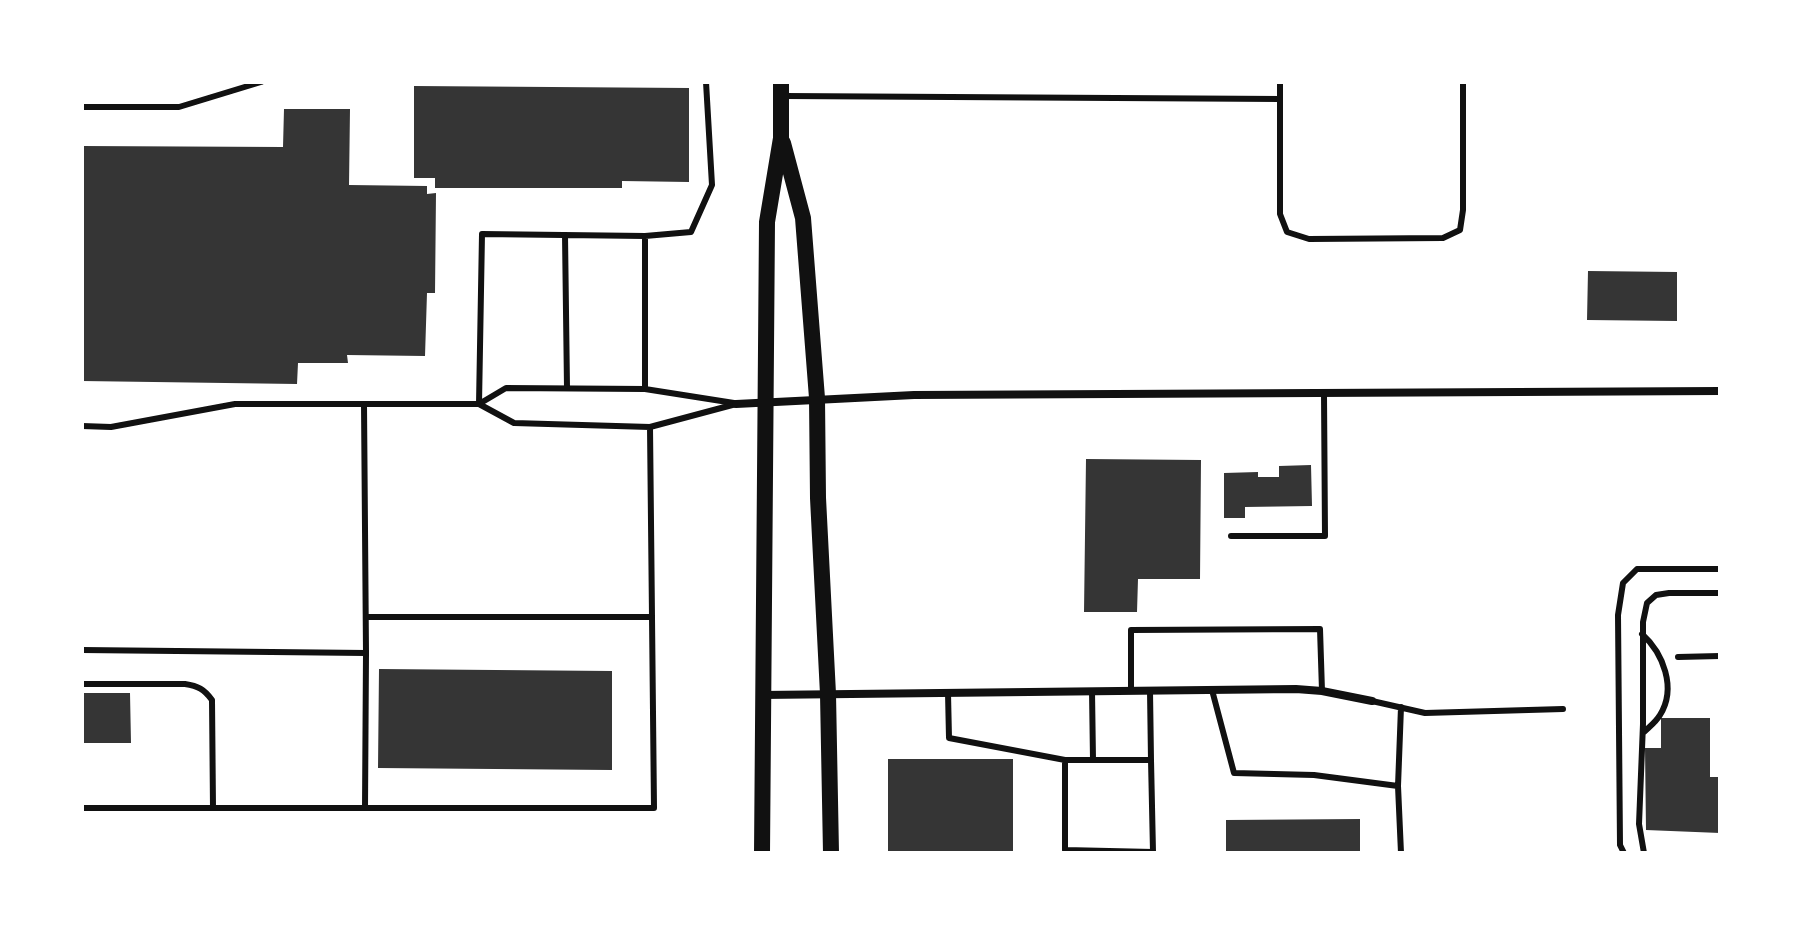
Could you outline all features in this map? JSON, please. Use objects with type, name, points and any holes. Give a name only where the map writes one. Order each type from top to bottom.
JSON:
[{"type":"main road","points":[[762,853],[767,222],[781,138],[781,89]]},
{"type":"main road","points":[[781,138],[803,218],[817,398],[831,853]]},
{"type":"street","points":[[736,404],[914,395],[1720,391]]},
{"type":"street","points":[[761,695],[1322,691],[1372,701]]},
{"type":"lane","points":[[82,107],[179,107],[261,82]]},
{"type":"lane","points":[[479,404],[482,234],[645,236],[691,232],[712,185],[706,82]]},
{"type":"lane","points":[[1280,82],[1280,214],[1287,232],[1309,239],[1443,238],[1460,230],[1463,210],[1463,82]]},
{"type":"lane","points":[[781,89],[1280,99]]},
{"type":"lane","points":[[565,235],[567,388]]},
{"type":"lane","points":[[645,236],[645,389]]},
{"type":"lane","points":[[479,404],[506,388],[645,389],[736,404]]},
{"type":"lane","points":[[1231,536],[1325,536],[1324,394]]},
{"type":"lane","points":[[82,426],[111,427],[235,404],[479,404],[514,423],[650,427],[736,404]]},
{"type":"lane","points":[[364,404],[365,808]]},
{"type":"lane","points":[[82,808],[654,808],[650,427]]},
{"type":"lane","points":[[1624,853],[1620,845],[1618,615],[1623,583],[1637,569],[1720,569]]},
{"type":"lane","points":[[1644,853],[1639,824],[1643,733],[1642,634],[1647,603],[1656,595],[1720,593]]},
{"type":"lane","points":[[366,617],[651,617]]},
{"type":"lane","points":[[1131,691],[1131,630],[1305,629],[1320,629],[1322,691]]},
{"type":"lane","points":[[1642,634],[1655,645],[1666,671],[1666,699],[1662,713],[1643,733]]},
{"type":"lane","points":[[82,650],[366,653]]},
{"type":"lane","points":[[1678,657],[1720,656]]},
{"type":"lane","points":[[82,684],[185,684],[199,686],[207,693],[212,700],[213,808]]},
{"type":"lane","points":[[1212,690],[1234,773],[1314,775],[1398,786]]},
{"type":"lane","points":[[1092,691],[1093,760]]},
{"type":"lane","points":[[1065,760],[1065,850],[1153,852],[1150,691]]},
{"type":"lane","points":[[948,693],[949,738],[1065,760],[1151,760]]},
{"type":"lane","points":[[1372,701],[1425,713],[1563,709]]},
{"type":"lane","points":[[1401,707],[1398,786],[1401,853]]},
{"type":"building","points":[[414,86],[689,88],[689,182],[622,181],[622,188],[435,188],[435,178],[414,178]]},
{"type":"building","points":[[284,109],[350,109],[349,185],[427,186],[427,194],[436,193],[435,293],[427,293],[425,356],[347,355],[348,363],[298,363],[297,384],[82,381],[82,146],[283,147]]},
{"type":"building","points":[[1588,271],[1677,272],[1677,321],[1587,320]]},
{"type":"building","points":[[1086,459],[1201,460],[1200,579],[1138,579],[1137,612],[1084,612]]},
{"type":"building","points":[[1311,465],[1312,506],[1245,507],[1245,518],[1224,518],[1224,473],[1258,472],[1258,477],[1279,477],[1279,466]]},
{"type":"building","points":[[379,669],[612,671],[612,770],[378,768]]},
{"type":"building","points":[[82,693],[130,693],[131,743],[82,743]]},
{"type":"building","points":[[1661,718],[1710,718],[1710,777],[1720,777],[1720,833],[1646,830],[1645,748],[1661,748]]},
{"type":"building","points":[[888,759],[1013,759],[1013,853],[888,853]]},
{"type":"building","points":[[1360,819],[1360,853],[1226,853],[1226,820]]}]
